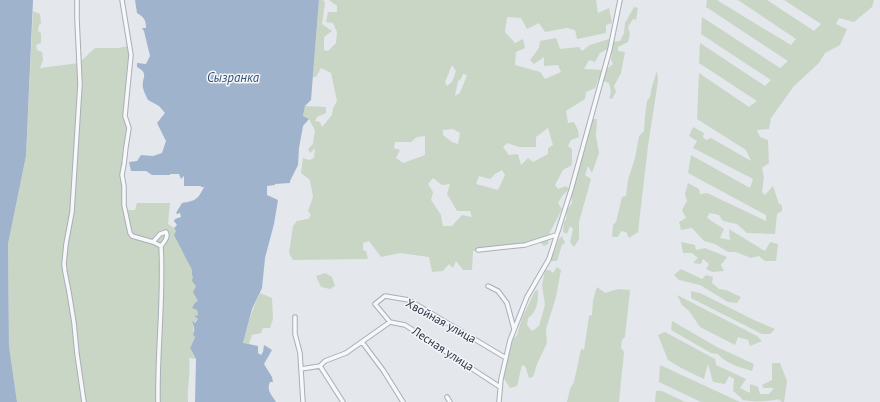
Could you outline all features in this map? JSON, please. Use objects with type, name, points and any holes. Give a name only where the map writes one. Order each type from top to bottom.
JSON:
[{"type":"street","points":[[77,0],[80,84],[72,212],[64,264],[74,323],[84,402]]},
{"type":"street","points":[[122,0],[131,55],[125,116],[129,128],[122,175],[124,186],[124,205],[132,236],[161,246]]},
{"type":"street","points":[[499,402],[500,387],[510,340],[527,297],[549,258],[610,49],[620,0]]},
{"type":"street","points":[[153,242],[160,234],[166,232],[166,237],[161,246],[162,284],[157,386],[158,402]]},
{"type":"street","points":[[478,250],[525,245],[556,235]]},
{"type":"street","points":[[488,286],[498,291],[507,303],[514,328]]},
{"type":"street","name":"Хвойная улица","points":[[390,322],[375,304],[385,296],[409,300],[506,358]]},
{"type":"street","points":[[295,317],[295,334],[300,353],[302,402]]},
{"type":"street","points":[[301,369],[320,366],[325,361],[346,353],[390,322]]},
{"type":"street","name":"Лесная улица","points":[[390,322],[405,325],[500,387]]},
{"type":"street","points":[[362,342],[383,370],[403,402]]},
{"type":"street","points":[[320,366],[343,402]]},
{"type":"street","points":[[447,397],[450,402]]},
{"type":"green space","points":[[319,0],[323,0],[325,3],[322,24],[332,31],[324,37],[324,50],[328,51],[336,43],[337,32],[333,23],[326,22],[328,12],[337,12],[337,6],[329,0],[596,0],[598,13],[609,8],[612,23],[606,25],[606,33],[577,39],[575,30],[567,28],[545,32],[539,23],[527,29],[521,18],[507,17],[505,32],[515,43],[523,39],[525,48],[516,52],[515,65],[540,72],[545,79],[561,72],[558,65],[544,66],[544,57],[534,64],[530,60],[539,48],[540,41],[556,38],[560,49],[579,47],[582,51],[590,45],[609,39],[608,49],[600,53],[595,62],[589,60],[584,69],[602,70],[595,88],[586,92],[585,99],[566,111],[568,123],[574,122],[578,130],[579,137],[571,140],[568,146],[572,149],[572,165],[563,170],[555,185],[558,189],[566,186],[569,189],[558,203],[562,209],[550,232],[548,244],[544,246],[538,240],[484,251],[473,251],[472,270],[463,270],[456,261],[453,268],[449,264],[443,271],[432,272],[429,257],[400,253],[381,257],[369,241],[363,243],[363,250],[366,251],[368,259],[293,260],[289,253],[293,226],[297,221],[308,219],[311,215],[308,211],[313,197],[310,180],[301,173],[303,158],[309,160],[314,158],[315,148],[310,153],[308,149],[313,144],[315,130],[309,119],[303,116],[305,106],[326,107],[326,113],[317,117],[315,121],[320,122],[322,127],[332,115],[333,108],[337,101],[331,73],[321,68],[316,77],[313,77]],"holes":[[[452,65],[456,71],[452,82],[447,86],[445,82]],[[463,74],[467,75],[460,93],[455,96],[458,81],[461,79]],[[548,128],[553,145],[548,148],[548,154],[533,162],[528,158],[521,165],[518,154],[509,155],[503,147],[507,143],[519,147],[536,147],[536,137]],[[453,129],[460,133],[458,144],[452,142],[443,135],[443,130]],[[425,136],[425,155],[403,163],[396,158],[400,150],[394,148],[395,142],[411,142],[417,137]],[[502,170],[505,175],[498,190],[476,184],[479,176],[490,179]],[[433,178],[442,185],[450,184],[447,194],[457,211],[470,211],[472,217],[462,215],[452,226],[443,226],[441,215],[431,200],[433,192],[428,184]]]},
{"type":"green space","points":[[707,0],[717,0],[791,45],[796,39],[738,0],[767,0],[814,31],[821,24],[784,0],[874,0],[872,7],[854,22],[839,18],[836,24],[847,29],[840,45],[825,53],[819,63],[794,86],[771,118],[769,129],[757,130],[760,137],[768,140],[769,163],[762,168],[764,177],[762,192],[765,195],[773,186],[779,204],[782,205],[782,211],[777,214],[775,234],[747,233],[737,224],[723,221],[719,215],[710,213],[707,217],[724,229],[720,238],[730,240],[729,229],[765,251],[770,242],[778,244],[776,261],[765,261],[759,256],[751,258],[736,252],[728,252],[715,244],[704,241],[692,228],[681,230],[679,222],[686,218],[682,210],[687,201],[685,194],[688,183],[699,189],[700,194],[707,193],[766,221],[766,215],[688,173],[691,155],[750,188],[753,179],[693,148],[697,141],[689,136],[693,127],[704,133],[703,137],[706,140],[711,138],[751,161],[746,150],[697,119],[699,73],[749,107],[757,101],[699,63],[700,43],[765,86],[771,80],[701,34],[702,17],[780,68],[788,61],[706,7]]},
{"type":"green space","points":[[634,7],[638,8],[636,20],[633,19],[628,27],[630,34],[628,42],[618,47],[618,51],[625,52],[621,73],[614,86],[616,92],[612,99],[609,98],[611,92],[609,83],[604,81],[605,66],[608,68],[613,64],[611,60],[613,42],[620,41],[624,33],[625,23]]},
{"type":"green space","points":[[33,11],[40,14],[41,23],[38,31],[41,33],[41,43],[36,45],[37,50],[42,52],[43,60],[40,68],[79,63],[95,48],[118,48],[129,46],[131,55],[125,116],[129,128],[122,175],[125,210],[135,210],[137,203],[170,203],[168,224],[176,231],[192,270],[198,301],[198,315],[194,316],[198,319],[194,323],[192,321],[195,336],[190,348],[196,359],[189,358],[190,369],[188,402],[17,402],[9,346],[8,244],[26,156]]},
{"type":"green space","points":[[657,71],[658,81],[648,146],[638,232],[629,238],[626,232],[621,231],[618,237],[612,237],[613,225],[616,222],[622,197],[626,196],[628,180],[635,158],[639,136],[644,131],[647,101],[650,97]]},
{"type":"green space","points":[[592,119],[597,119],[596,136],[599,153],[592,173],[588,166],[585,175],[591,179],[579,222],[579,239],[574,247],[570,242],[573,229],[570,226],[567,234],[563,232],[564,222],[566,220],[567,210],[572,203],[571,194]]},
{"type":"green space","points":[[562,236],[565,243],[562,245],[557,261],[550,261],[550,257]]},
{"type":"green space","points":[[681,242],[695,245],[696,250],[705,248],[727,257],[721,265],[724,271],[712,272],[706,269],[709,264],[703,259],[701,264],[693,263],[698,258],[692,253],[683,253]]},
{"type":"green space","points":[[557,267],[561,270],[556,297],[546,329],[547,343],[537,364],[533,377],[529,378],[525,366],[522,365],[517,386],[510,388],[503,377],[513,339],[517,335],[522,318],[535,291],[538,290],[537,306],[528,318],[527,325],[532,331],[539,326],[545,305],[542,285],[545,270],[550,270],[553,273]]},
{"type":"green space","points":[[681,269],[702,279],[706,275],[713,277],[712,283],[719,289],[726,290],[741,297],[737,303],[728,302],[700,285],[679,280],[674,275]]},
{"type":"green space","points":[[325,273],[332,277],[335,286],[330,289],[321,287],[316,276]]},
{"type":"green space","points":[[597,287],[605,293],[618,289],[630,290],[625,337],[622,340],[621,348],[624,352],[619,402],[567,402],[570,389],[574,382],[581,349],[584,350],[589,316],[592,315],[593,300]]},
{"type":"green space","points":[[691,291],[700,293],[775,329],[770,334],[762,334],[691,298]]},
{"type":"green space","points":[[260,293],[272,298],[273,319],[270,328],[263,328],[261,333],[252,335],[249,344],[243,344],[250,318]]},
{"type":"green space","points":[[677,295],[757,336],[762,341],[750,346],[748,340],[738,337],[735,345],[700,327],[689,311],[682,305]]},
{"type":"green space","points":[[672,321],[717,347],[754,364],[752,371],[729,363],[718,354],[711,353],[671,330]]},
{"type":"green space","points":[[665,332],[715,359],[716,365],[746,379],[740,388],[750,393],[750,384],[758,387],[760,394],[769,394],[774,388],[764,388],[762,385],[772,380],[772,363],[780,363],[787,381],[784,402],[778,399],[770,401],[743,400],[733,391],[734,379],[729,376],[725,384],[713,382],[708,364],[704,379],[683,369],[668,360],[658,335]]},
{"type":"green space","points":[[660,365],[740,402],[701,402],[659,382]]},
{"type":"green space","points":[[656,391],[662,391],[685,402],[655,402]]},
{"type":"water","points":[[0,0],[33,0],[26,156],[8,244],[9,346],[17,402],[0,402]]},
{"type":"water","name":"Сызранка","points":[[135,0],[319,0],[311,100],[305,106],[303,116],[309,119],[303,126],[298,165],[290,183],[267,186],[267,195],[278,200],[274,224],[265,258],[262,288],[252,309],[243,343],[258,346],[258,353],[261,355],[264,345],[272,350],[264,364],[272,377],[273,382],[270,382],[269,390],[276,402],[195,402],[196,359],[190,348],[195,337],[193,334],[194,329],[192,321],[195,323],[198,319],[194,316],[198,315],[197,310],[192,308],[198,301],[193,292],[196,286],[192,281],[192,270],[174,235],[176,231],[174,228],[177,225],[174,221],[175,219],[181,217],[180,213],[176,213],[182,203],[196,199],[204,187],[184,186],[184,176],[181,179],[179,174],[152,175],[146,171],[131,171],[129,162],[137,161],[141,155],[153,156],[162,153],[166,141],[157,123],[165,113],[159,106],[148,100],[143,88],[144,74],[137,67],[137,63],[146,64],[150,56],[142,28],[146,28],[146,23],[143,17],[137,13]]}]
